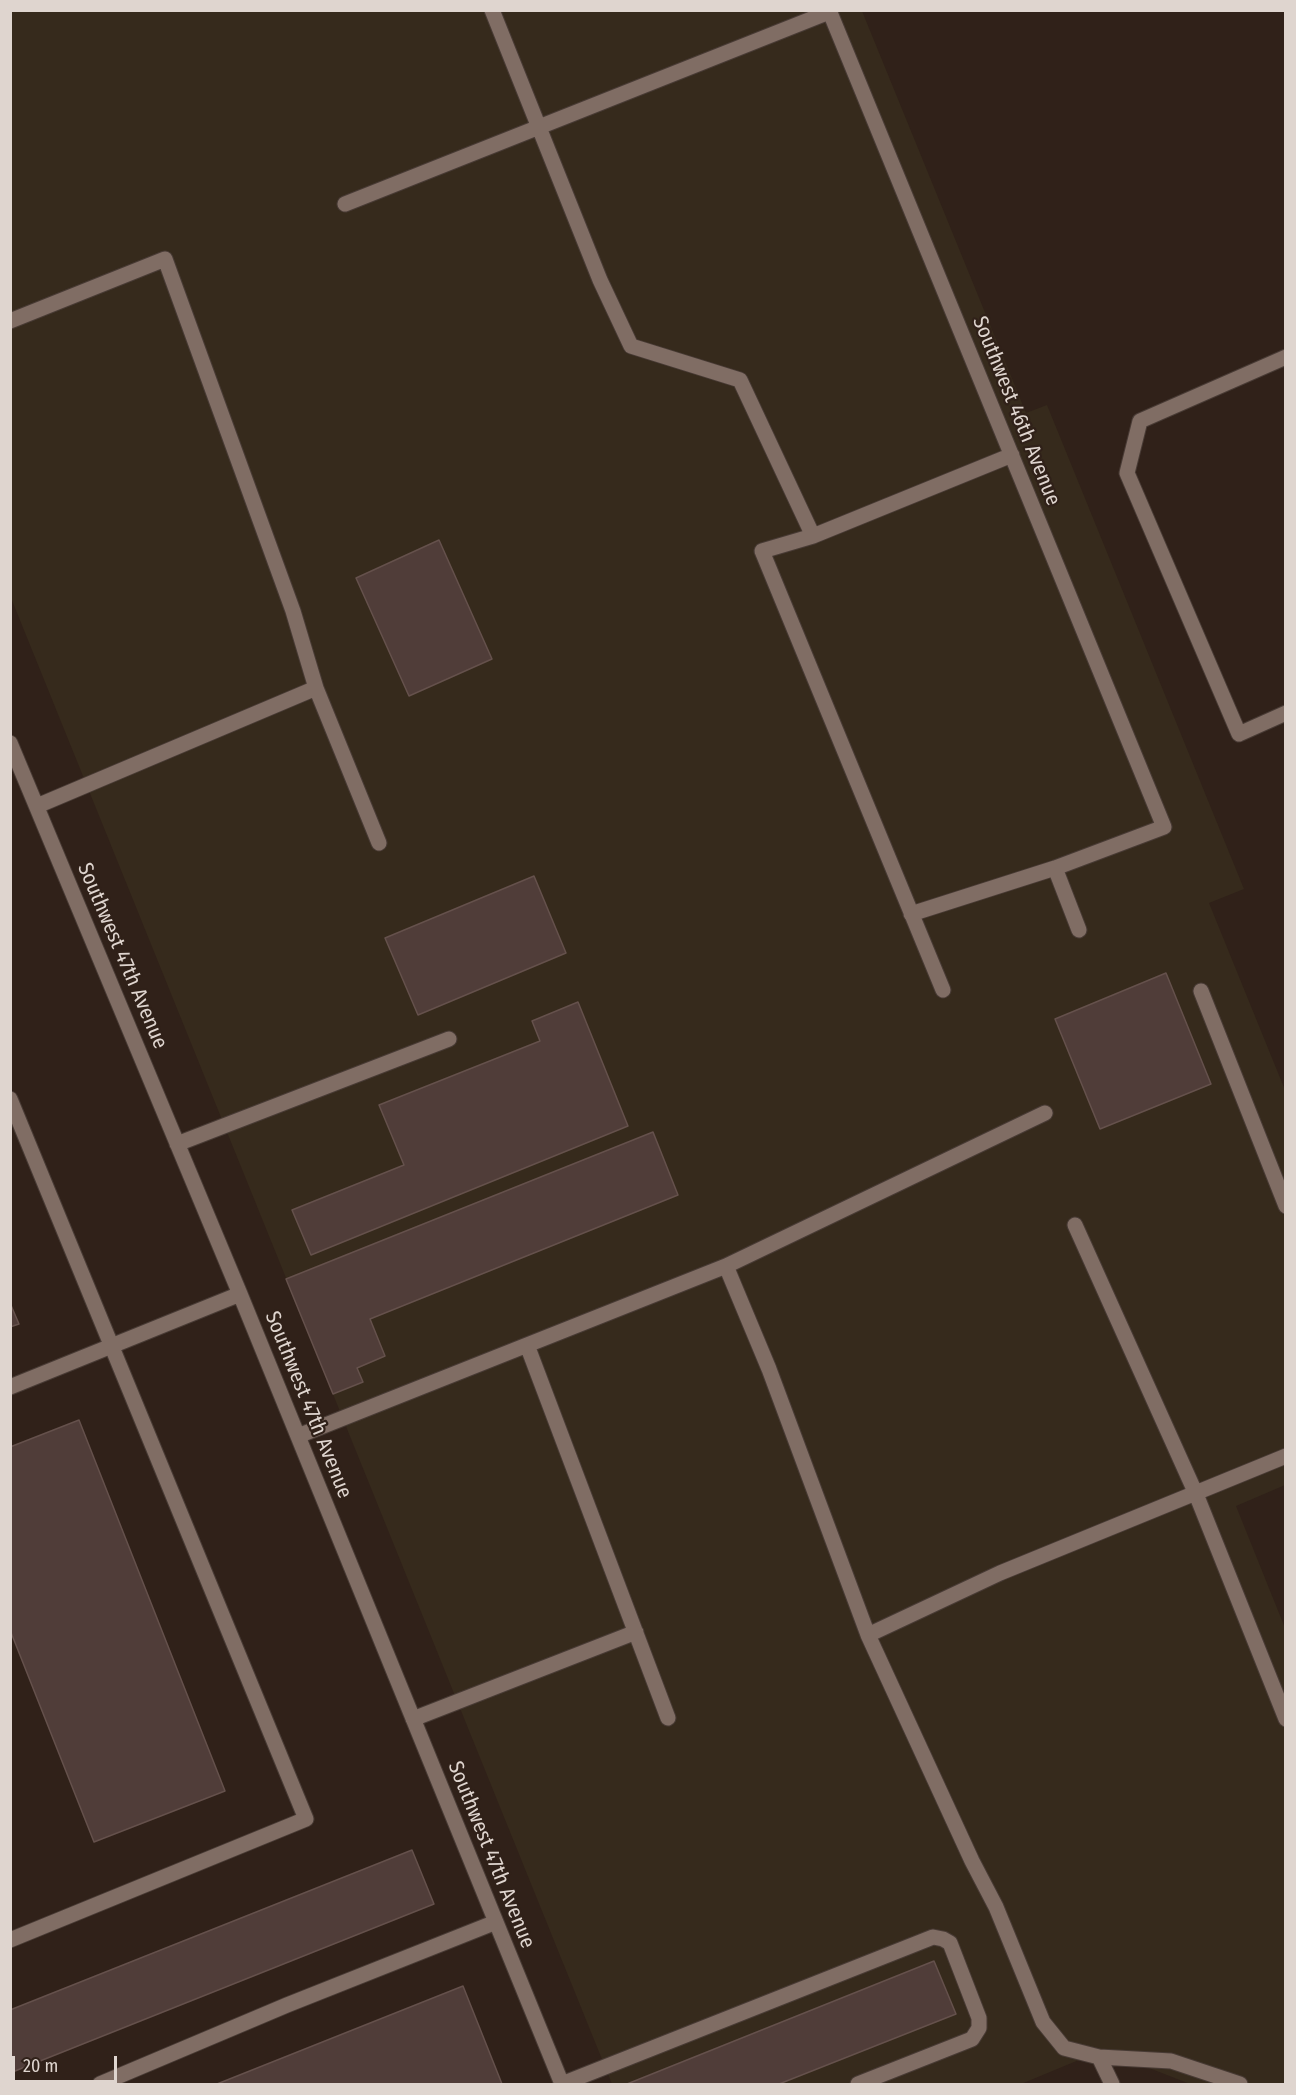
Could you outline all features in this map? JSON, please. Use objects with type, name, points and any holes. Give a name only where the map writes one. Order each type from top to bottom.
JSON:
[{"type":"street","points":[[492,10],[600,280],[631,346],[740,380],[813,536]]},
{"type":"street","points":[[345,204],[829,11]]},
{"type":"street","name":"Southwest 46th Avenue","points":[[829,11],[1164,827],[1055,868]]},
{"type":"street","points":[[10,321],[165,260],[293,612],[316,688],[379,843]]},
{"type":"street","points":[[1286,357],[1140,421],[1127,473],[1239,734],[1286,713]]},
{"type":"street","points":[[943,990],[762,551],[813,536],[1012,455]]},
{"type":"street","points":[[37,806],[316,688]]},
{"type":"street","name":"Southwest 47th Avenue","points":[[10,743],[240,1293],[562,2084]]},
{"type":"street","points":[[911,914],[1055,868],[1079,930]]},
{"type":"street","points":[[1201,991],[1286,1206]]},
{"type":"street","points":[[177,1144],[449,1039]]},
{"type":"street","points":[[10,1099],[306,1819],[10,1940]]},
{"type":"street","points":[[298,1436],[726,1266],[1045,1113]]},
{"type":"street","points":[[1075,1225],[1196,1494],[1286,1719]]},
{"type":"street","points":[[726,1266],[769,1369],[868,1635],[972,1861],[996,1907],[1043,2022],[1064,2048],[1099,2057],[1172,2061],[1240,2085]]},
{"type":"street","points":[[10,1387],[240,1293]]},
{"type":"street","points":[[527,1345],[668,1718]]},
{"type":"street","points":[[868,1635],[1000,1573],[1286,1456]]},
{"type":"street","points":[[413,1719],[636,1632]]},
{"type":"street","points":[[100,2085],[287,2005],[496,1923]]},
{"type":"street","points":[[562,2084],[933,1937],[950,1943],[979,2019],[979,2028],[972,2039],[858,2085]]},
{"type":"street","points":[[1099,2057],[1112,2085]]},
{"type":"shaded area","points":[[11,11],[862,11],[1026,413],[1047,405],[1244,889],[1209,903],[1285,1090],[1285,1485],[1236,1506],[1285,1628],[1285,2084],[1190,2084],[1103,2050],[1021,2084],[612,2084],[11,598]]},
{"type":"building","points":[[439,540],[492,659],[409,696],[356,578]]},
{"type":"building","points":[[534,876],[566,953],[418,1015],[385,938]]},
{"type":"building","points":[[1166,973],[1211,1084],[1100,1129],[1055,1019]]},
{"type":"building","points":[[578,1002],[628,1126],[311,1255],[292,1210],[404,1165],[379,1105],[540,1041],[532,1021]]},
{"type":"building","points":[[653,1132],[678,1195],[370,1319],[385,1356],[357,1368],[363,1382],[333,1394],[286,1279]]},
{"type":"building","points":[[10,1303],[19,1324],[10,1327]]},
{"type":"building","points":[[79,1420],[225,1791],[94,1842],[10,1630],[10,1447]]},
{"type":"building","points":[[412,1850],[434,1904],[10,2073],[10,2010]]},
{"type":"building","points":[[934,1961],[956,2014],[779,2084],[627,2084]]},
{"type":"building","points":[[463,1986],[502,2084],[217,2084]]}]
